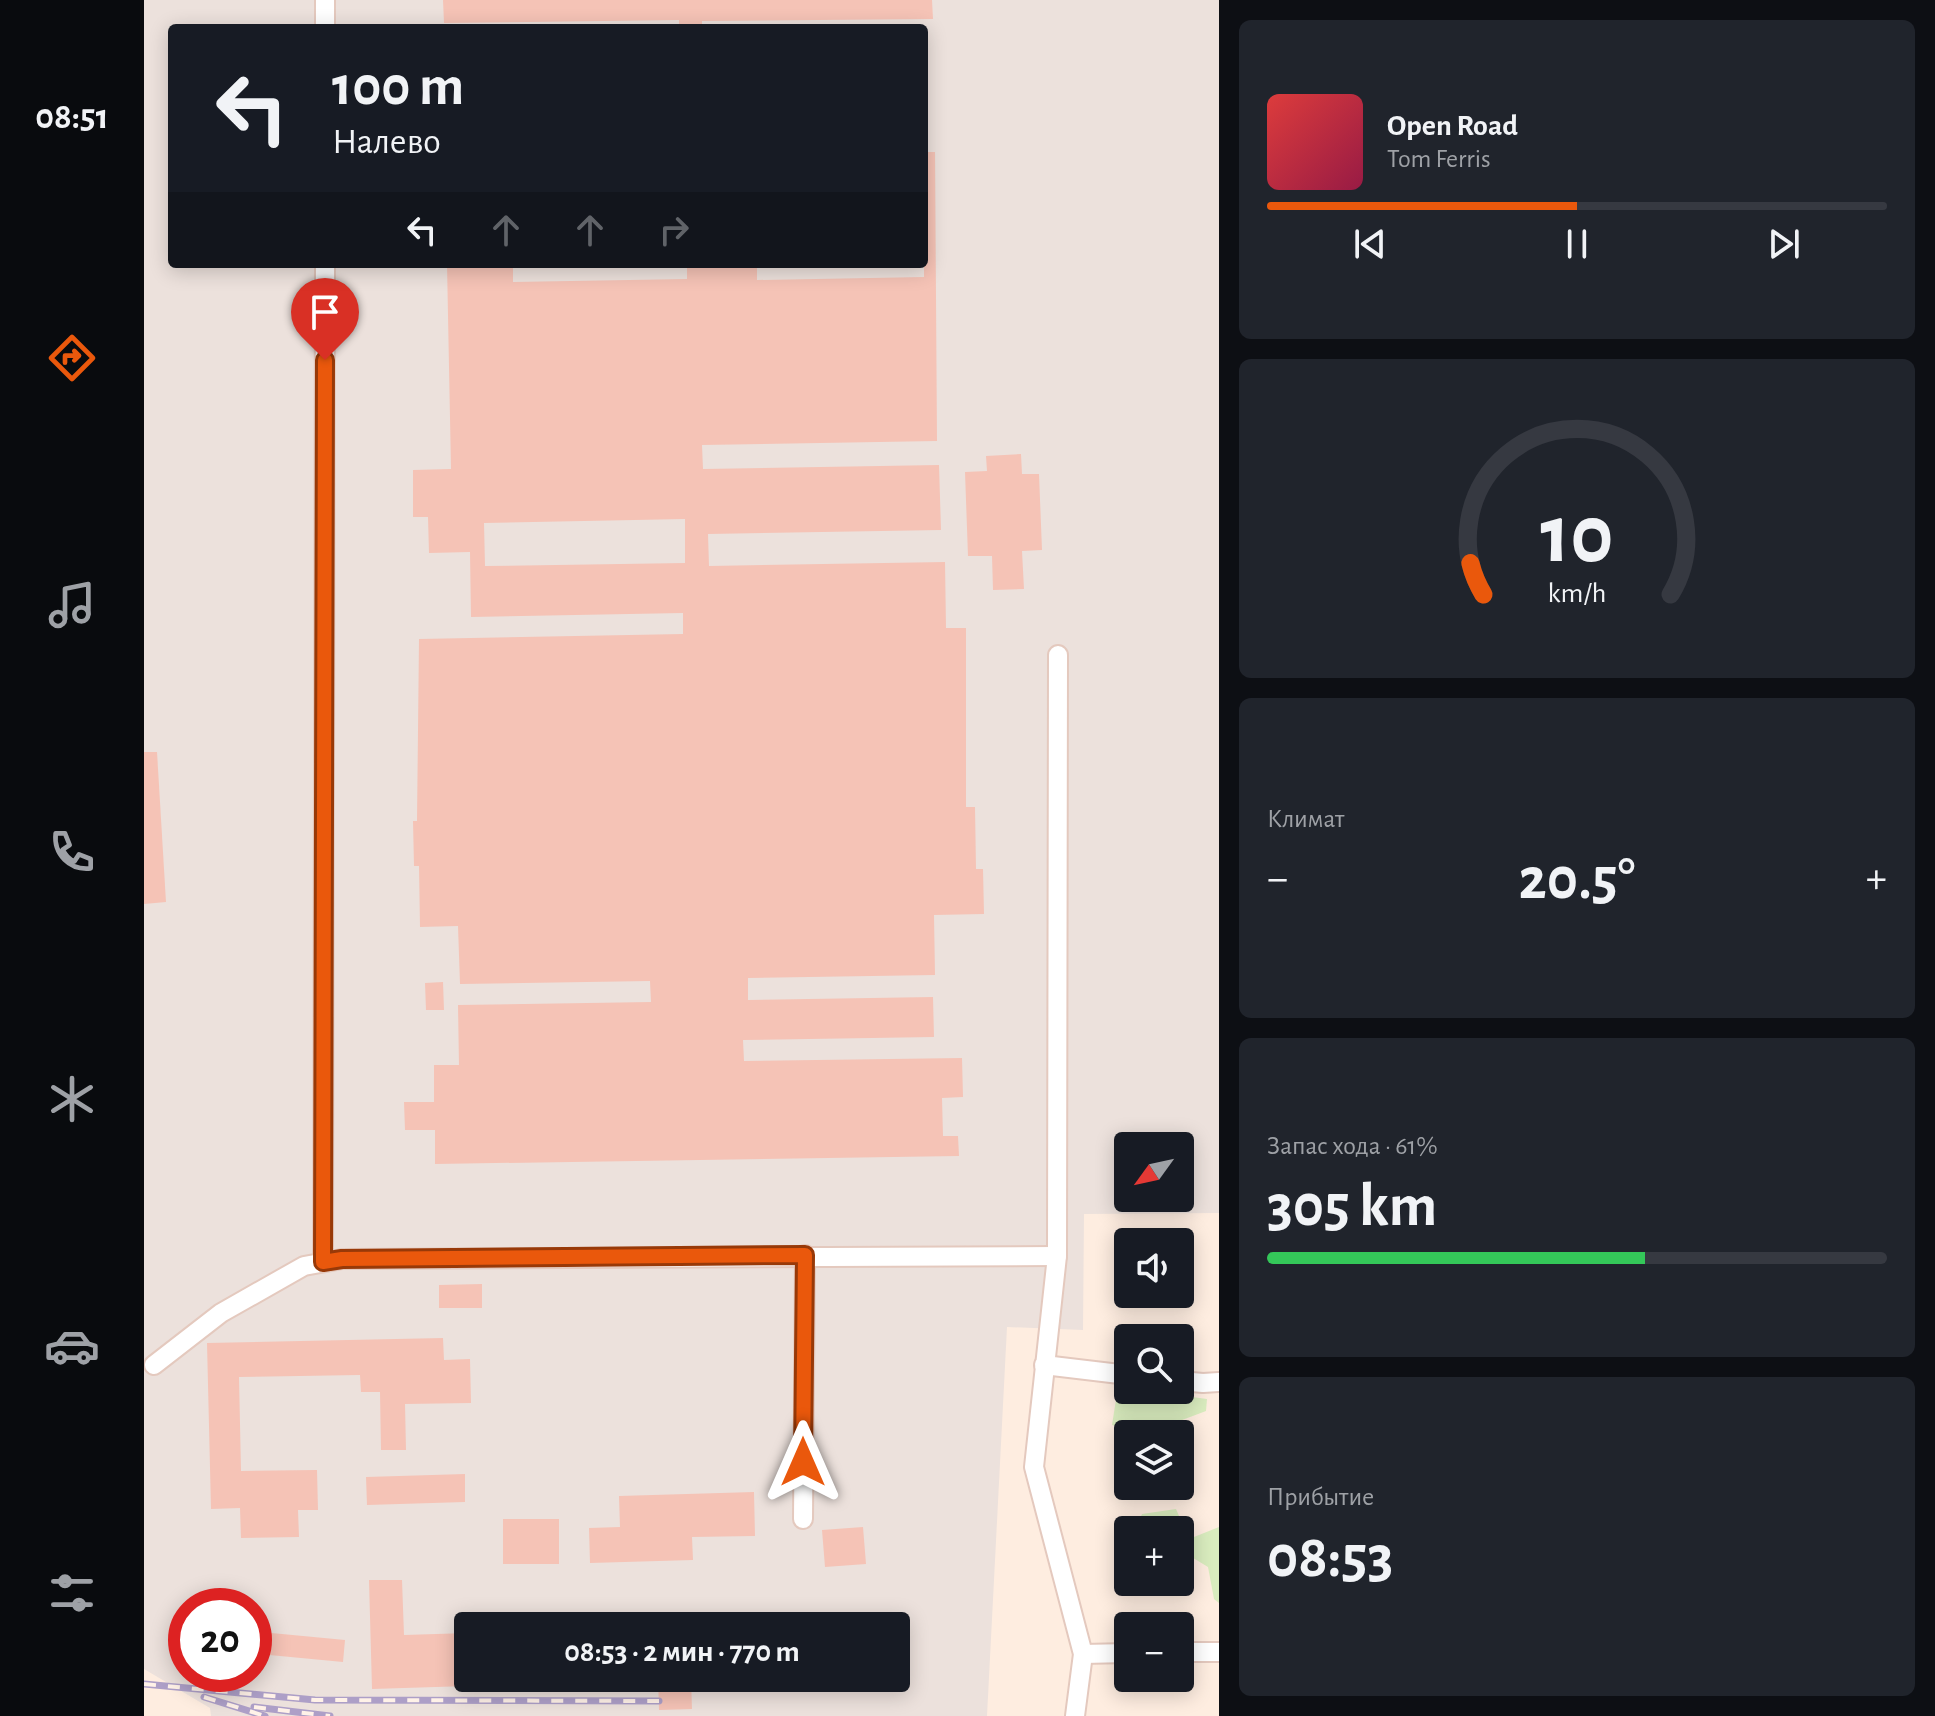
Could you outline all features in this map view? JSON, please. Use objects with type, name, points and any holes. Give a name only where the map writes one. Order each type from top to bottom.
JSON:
[{"type":"street","points":[[325,0],[325,24]]},
{"type":"street","points":[[323,1262],[325,268]]},
{"type":"street","points":[[1058,655],[1057,1256],[1034,1467],[1083,1654],[1075,1716]]},
{"type":"street","points":[[803,1519],[805,1255]]},
{"type":"street","points":[[154,1365],[221,1313],[304,1266],[342,1259],[1057,1256]]},
{"type":"street","points":[[1044,1365],[1114,1373]]},
{"type":"street","points":[[1194,1382],[1219,1382]]},
{"type":"street","points":[[1194,1652],[1219,1652]]},
{"type":"street","points":[[1083,1654],[1114,1653]]},
{"type":"shaded area","points":[[144,0],[1219,0],[1219,1213],[1084,1214],[1083,1330],[1007,1327],[987,1716],[211,1716],[210,1708],[183,1692],[272,1692],[272,1588],[168,1588],[168,1683],[144,1669]]},
{"type":"green space","points":[[1194,1397],[1207,1399],[1206,1411],[1182,1420],[1114,1420],[1112,1425],[1115,1404],[1194,1404]]},
{"type":"green space","points":[[1176,1509],[1179,1516],[1141,1516]]},
{"type":"green space","points":[[1219,1527],[1219,1603],[1214,1599],[1208,1567],[1194,1558],[1194,1537]]},
{"type":"building","points":[[443,0],[932,0],[933,19],[702,21],[702,24],[679,24],[679,20],[444,23]]},
{"type":"building","points":[[928,152],[935,152],[937,441],[702,445],[703,469],[939,465],[941,530],[708,534],[709,566],[945,562],[946,628],[966,628],[966,807],[975,807],[976,869],[983,869],[984,914],[934,915],[935,975],[748,978],[748,1000],[933,997],[934,1037],[743,1040],[744,1061],[962,1058],[963,1097],[942,1098],[943,1136],[958,1136],[959,1156],[435,1164],[435,1130],[405,1130],[404,1102],[434,1102],[434,1065],[459,1065],[458,1005],[651,1002],[650,981],[460,984],[458,926],[420,927],[419,866],[414,866],[413,821],[417,821],[419,639],[683,634],[683,613],[471,617],[470,552],[429,553],[428,517],[413,517],[413,470],[451,469],[447,268],[513,268],[513,282],[687,279],[687,268],[757,268],[757,280],[924,277],[924,268],[928,268]],"holes":[[[685,519],[685,563],[485,566],[484,523]]]},
{"type":"building","points":[[1021,454],[1022,474],[1039,474],[1042,550],[1022,551],[1024,589],[993,590],[992,556],[968,556],[965,472],[987,471],[986,456]]},
{"type":"building","points":[[144,752],[157,752],[166,902],[144,904]]},
{"type":"building","points":[[443,982],[444,1010],[426,1010],[425,983]]},
{"type":"building","points":[[482,1284],[482,1308],[439,1308],[439,1285]]},
{"type":"building","points":[[443,1338],[444,1360],[470,1359],[471,1403],[405,1404],[406,1450],[381,1450],[380,1392],[361,1392],[360,1375],[239,1377],[241,1471],[317,1470],[318,1510],[298,1510],[299,1537],[241,1538],[240,1508],[211,1509],[207,1343]]},
{"type":"building","points":[[465,1474],[465,1502],[367,1505],[366,1477]]},
{"type":"building","points":[[754,1492],[755,1536],[692,1537],[693,1560],[590,1563],[589,1528],[620,1527],[619,1496]]},
{"type":"building","points":[[503,1519],[559,1519],[559,1564],[503,1564]]},
{"type":"building","points":[[863,1527],[866,1564],[825,1567],[822,1530]]},
{"type":"building","points":[[369,1580],[402,1580],[404,1635],[454,1633],[454,1686],[372,1689]]},
{"type":"building","points":[[272,1633],[345,1640],[343,1662],[272,1655]]},
{"type":"building","points":[[658,1692],[691,1692],[692,1709],[659,1710]]},
{"type":"railway","points":[[144,1684],[315,1700],[659,1701]]},
{"type":"railway","points":[[204,1697],[265,1716]]},
{"type":"railway","points":[[254,1707],[330,1716]]},
{"type":"route","points":[[325,360],[323,1262],[342,1259],[805,1255],[803,1462]]}]
